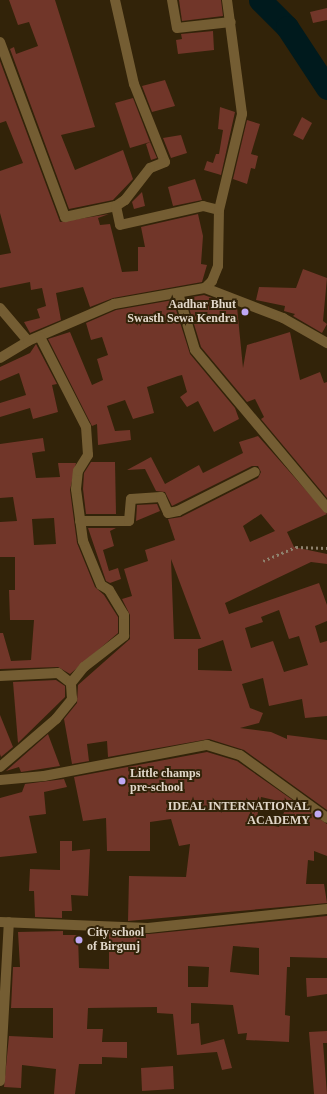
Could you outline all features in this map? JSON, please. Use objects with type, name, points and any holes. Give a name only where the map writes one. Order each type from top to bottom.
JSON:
[{"type":"street","points":[[0,42],[65,217],[116,206],[125,200],[150,168],[165,162],[134,84],[115,0]]},
{"type":"street","points":[[172,0],[177,28],[231,22]]},
{"type":"street","points":[[205,288],[218,266],[219,210],[242,114],[227,0]]},
{"type":"street","points":[[116,206],[120,225],[203,206],[219,210]]},
{"type":"street","points":[[0,358],[28,341],[114,304],[205,288],[283,318],[327,343]]},
{"type":"street","points":[[178,293],[195,350],[327,508]]},
{"type":"street","points":[[0,308],[28,341]]},
{"type":"street","points":[[0,767],[56,719],[72,699],[71,682],[84,667],[124,636],[124,616],[109,590],[101,585],[83,541],[76,490],[78,471],[88,455],[90,444],[79,408],[40,337]]},
{"type":"street","points":[[80,521],[129,521],[132,500],[161,496],[168,513],[178,511],[255,472]]},
{"type":"street","points":[[0,676],[58,673],[71,682]]},
{"type":"street","points":[[0,780],[44,776],[207,745],[240,755],[327,818]]},
{"type":"street","points":[[0,1081],[4,922],[148,928],[327,909]]},
{"type":"path","points":[[263,561],[296,547],[327,548]]},
{"type":"building","points":[[9,0],[55,0],[95,127],[61,135],[75,170],[123,150],[133,179],[113,200],[69,209],[10,49],[14,47],[16,54],[38,46],[29,22],[18,25]]},
{"type":"building","points":[[179,0],[221,0],[223,16],[182,21]]},
{"type":"building","points":[[327,8],[327,20],[313,23],[310,12]]},
{"type":"building","points":[[213,31],[214,50],[178,54],[176,40],[182,39],[181,34]]},
{"type":"building","points":[[0,61],[60,222],[109,214],[98,218],[100,225],[110,224],[122,272],[138,271],[138,247],[145,247],[141,227],[198,214],[203,236],[201,264],[207,265],[202,282],[113,298],[90,307],[83,287],[56,293],[61,320],[30,333],[24,322],[40,318],[37,309],[46,306],[42,288],[31,290],[30,282],[0,288],[0,255],[11,253],[0,213],[0,171],[23,163],[6,121],[0,123]]},
{"type":"building","points":[[165,80],[175,106],[152,112],[142,86]]},
{"type":"building","points":[[133,98],[150,142],[130,148],[115,103]]},
{"type":"building","points":[[220,107],[235,112],[221,175],[204,170],[207,161],[213,163],[216,154],[219,154],[223,130],[218,129]]},
{"type":"building","points":[[302,117],[312,123],[303,140],[293,135]]},
{"type":"building","points":[[247,120],[260,124],[251,154],[258,156],[255,169],[251,168],[247,184],[233,179]]},
{"type":"building","points":[[181,135],[187,153],[171,158],[163,138]]},
{"type":"building","points":[[150,142],[157,158],[151,160],[146,144]]},
{"type":"building","points":[[195,179],[202,200],[173,206],[168,187]]},
{"type":"building","points":[[142,192],[145,206],[134,209],[132,202]]},
{"type":"building","points":[[303,269],[327,278],[323,321],[327,324],[322,333],[293,316],[295,314],[284,311],[285,306],[256,300],[259,287],[296,288]]},
{"type":"building","points":[[204,295],[237,307],[243,368],[247,345],[290,332],[300,380],[320,372],[324,383],[327,382],[327,498],[261,419],[264,417],[255,399],[247,402],[201,347],[186,298]]},
{"type":"building","points":[[173,300],[190,354],[235,408],[239,419],[214,432],[198,401],[187,407],[180,397],[187,392],[182,375],[147,387],[154,413],[133,419],[125,400],[107,406],[115,431],[130,430],[131,440],[98,445],[97,424],[92,426],[48,339],[70,332],[92,385],[103,380],[97,359],[108,355],[102,337],[91,340],[86,323],[116,310]]},
{"type":"building","points":[[36,344],[57,384],[52,385],[58,412],[33,419],[30,408],[0,417],[0,403],[26,395],[19,373],[0,381],[0,367],[30,353]]},
{"type":"building","points":[[258,436],[327,514],[287,532],[294,547],[327,554],[327,564],[311,562],[225,603],[229,614],[319,583],[327,605],[327,621],[315,626],[320,643],[327,641],[327,716],[305,718],[302,699],[269,706],[263,678],[242,684],[250,708],[263,713],[259,723],[240,728],[271,732],[287,739],[287,735],[327,740],[327,810],[244,750],[209,739],[108,757],[107,741],[87,744],[89,761],[72,764],[64,719],[77,703],[78,685],[130,639],[130,615],[122,599],[132,596],[124,569],[148,561],[145,550],[175,540],[168,519],[181,517],[258,478],[261,472],[258,466],[252,466],[172,506],[165,492],[156,491],[145,469],[127,470],[151,457],[165,484],[199,465],[203,473],[243,453],[239,442]],"holes":[[[261,514],[275,531],[250,542],[243,526]],[[171,559],[201,639],[174,639]],[[279,610],[289,639],[299,636],[308,665],[284,672],[273,641],[251,648],[245,628],[263,622],[261,617]],[[223,640],[232,671],[198,670],[198,649]]]},
{"type":"building","points":[[43,438],[45,451],[32,453],[36,478],[60,477],[58,463],[76,463],[70,490],[77,543],[95,587],[104,595],[118,617],[118,633],[70,674],[58,667],[0,669],[0,633],[3,633],[11,661],[31,660],[34,620],[10,620],[9,590],[15,590],[15,557],[0,557],[0,522],[17,521],[13,497],[0,498],[0,444]],"holes":[[[54,518],[56,544],[34,545],[32,519]]]},
{"type":"building","points":[[91,462],[115,462],[116,514],[86,514],[83,489],[84,473]]},
{"type":"building","points":[[157,504],[160,511],[136,521],[137,505]]},
{"type":"building","points":[[88,528],[116,528],[110,531],[114,546],[103,550],[109,571],[118,568],[121,579],[110,583],[106,581]]},
{"type":"building","points":[[56,680],[65,686],[65,697],[18,743],[13,682]]},
{"type":"building","points":[[0,715],[13,747],[1,757],[0,754]]},
{"type":"building","points":[[48,734],[60,766],[21,772],[19,767],[6,771]]},
{"type":"building","points":[[207,752],[237,761],[327,824],[327,856],[314,851],[314,861],[308,860],[306,884],[324,884],[327,903],[128,921],[129,876],[186,877],[190,844],[179,846],[171,819],[150,822],[150,851],[107,851],[106,818],[83,821],[74,777]],"holes":[[[261,797],[287,803],[279,827],[256,822]]]},
{"type":"building","points":[[64,779],[67,787],[44,792],[46,814],[29,816],[37,853],[0,857],[0,798],[22,792],[25,784]]},
{"type":"building","points":[[60,841],[72,841],[72,851],[90,849],[88,896],[71,895],[72,911],[62,911],[62,918],[35,917],[34,891],[29,891],[30,869],[60,870]]},
{"type":"building","points":[[327,916],[327,958],[290,957],[290,967],[287,967],[285,1015],[290,1016],[289,1042],[246,1040],[247,1033],[238,1034],[233,1005],[191,1003],[191,1024],[199,1023],[201,1045],[224,1039],[232,1068],[222,1070],[217,1052],[177,1055],[173,1014],[157,1013],[157,1007],[88,1008],[87,1029],[103,1029],[102,1042],[127,1042],[127,1058],[102,1057],[102,1064],[79,1064],[75,1094],[54,1094],[56,1069],[22,1065],[21,1088],[4,1087],[9,1036],[53,1038],[53,1008],[11,1008],[13,967],[20,967],[18,932],[63,931],[63,935],[78,935],[79,968],[109,969],[109,933],[149,934]],"holes":[[[233,946],[259,948],[259,975],[230,972]],[[188,966],[209,967],[208,987],[188,987]]]},
{"type":"building","points":[[306,978],[327,978],[327,994],[307,997]]},
{"type":"building","points":[[327,1031],[327,1043],[323,1043],[327,1094],[314,1094],[309,1032]]},
{"type":"building","points":[[173,1066],[174,1089],[142,1091],[141,1068]]},
{"type":"waterway","points":[[260,0],[287,27],[327,88]]},
{"type":"place","name":"Aadhar Bhut Swasth Sewa Kendra","points":[[245,312]]},
{"type":"place","name":"Little champs pre-school","points":[[122,781]]},
{"type":"place","name":"IDEAL INTERNATIONAL ACADEMY","points":[[318,814]]},
{"type":"place","name":"City school of Birgunj","points":[[79,940]]}]
